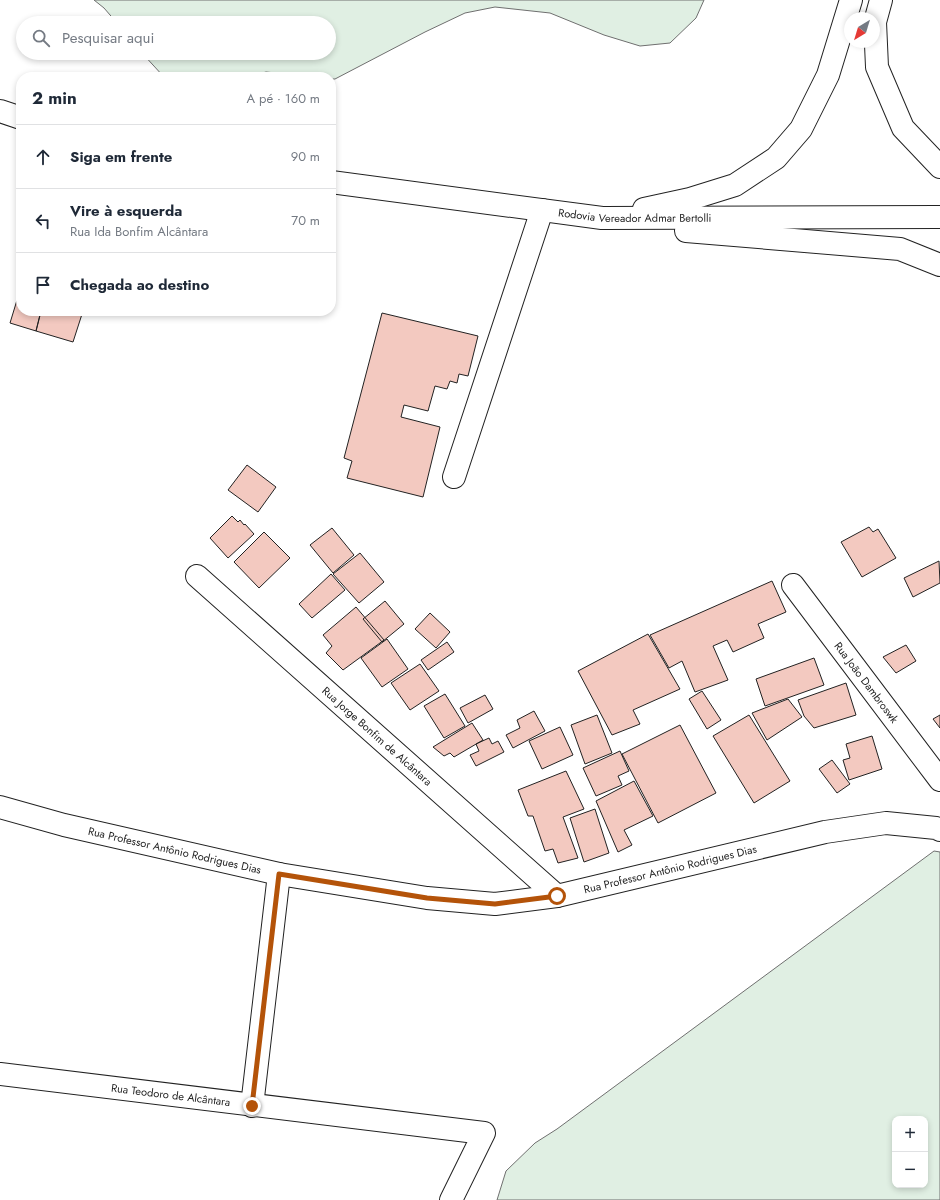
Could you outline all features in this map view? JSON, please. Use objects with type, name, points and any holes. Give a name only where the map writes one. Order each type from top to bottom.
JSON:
[{"type":"main road","points":[[602,218],[690,199],[735,185],[776,158],[802,129],[828,75],[851,0]]},
{"type":"main road","points":[[881,0],[875,22],[877,67],[903,128],[940,167]]},
{"type":"main road","points":[[0,111],[16,116]]},
{"type":"main road","name":"Rodovia Vereador Admar Bertolli","points":[[336,183],[602,218],[940,217]]},
{"type":"main road","points":[[454,477],[542,210]]},
{"type":"main road","points":[[602,218],[675,230],[900,249],[940,265]]},
{"type":"main road","name":"Rua Jorge Bonfim de Alcântara","points":[[197,576],[557,896]]},
{"type":"main road","name":"Rua João Dambroswk","points":[[794,585],[940,780]]},
{"type":"main road","name":"Rua Professor Antônio Rodrigues Dias","points":[[0,807],[64,825],[279,874],[427,898],[495,904],[557,896],[825,832],[886,823],[936,828],[940,830]]},
{"type":"main road","points":[[252,1106],[279,874]]},
{"type":"main road","name":"Rua Teodoro de Alcântara","points":[[0,1074],[252,1106],[484,1133],[451,1200]]},
{"type":"green space","points":[[94,0],[704,0],[696,18],[670,43],[640,46],[604,35],[550,13],[495,7],[465,13],[336,78],[336,72],[159,72],[148,60],[336,60],[336,16],[111,16]]},
{"type":"green space","points":[[934,851],[940,852],[940,1200],[497,1200],[506,1171],[535,1143],[557,1129]]},
{"type":"building","points":[[16,303],[16,316],[40,316],[36,331],[10,323]]},
{"type":"building","points":[[382,313],[478,336],[468,376],[459,374],[457,383],[450,381],[447,389],[435,386],[428,411],[404,405],[401,417],[440,427],[423,497],[347,478],[352,461],[344,458]]},
{"type":"building","points":[[40,316],[81,316],[73,342],[36,331]]},
{"type":"building","points":[[247,465],[276,487],[258,512],[228,490]]},
{"type":"building","points":[[232,516],[238,522],[240,520],[244,525],[245,524],[254,534],[228,558],[210,538]]},
{"type":"building","points":[[869,527],[873,532],[878,529],[896,558],[862,577],[841,542]]},
{"type":"building","points":[[332,528],[354,555],[333,573],[310,545]]},
{"type":"building","points":[[264,532],[290,558],[259,588],[234,562]]},
{"type":"building","points":[[360,553],[384,582],[359,603],[333,574]]},
{"type":"building","points":[[939,561],[940,583],[913,597],[904,578]]},
{"type":"building","points":[[331,574],[345,590],[312,618],[299,604]]},
{"type":"building","points":[[772,581],[786,612],[758,624],[764,638],[733,652],[727,640],[713,646],[728,680],[695,692],[682,661],[669,668],[650,635]]},
{"type":"building","points":[[385,601],[404,624],[382,642],[363,619]]},
{"type":"building","points":[[356,607],[384,640],[343,670],[326,653],[332,646],[323,635]]},
{"type":"building","points":[[430,613],[450,632],[436,648],[415,629]]},
{"type":"building","points":[[648,634],[680,689],[633,710],[640,724],[612,735],[578,671]]},
{"type":"building","points":[[387,639],[408,669],[382,687],[361,658]]},
{"type":"building","points":[[447,642],[454,652],[428,670],[421,660]]},
{"type":"building","points":[[906,645],[916,661],[896,673],[883,657]]},
{"type":"building","points":[[814,658],[824,685],[765,706],[756,679]]},
{"type":"building","points":[[420,664],[439,691],[410,710],[391,683]]},
{"type":"building","points":[[846,683],[856,715],[814,728],[804,716],[798,700]]},
{"type":"building","points":[[702,691],[721,720],[707,729],[689,699]]},
{"type":"building","points":[[445,694],[465,726],[444,738],[424,706]]},
{"type":"building","points":[[485,695],[493,709],[468,723],[460,708]]},
{"type":"building","points":[[788,699],[802,717],[767,740],[752,713]]},
{"type":"building","points":[[534,711],[545,731],[513,748],[506,735],[520,728],[517,720]]},
{"type":"building","points":[[597,715],[612,753],[585,764],[571,725]]},
{"type":"building","points":[[749,715],[790,781],[754,803],[713,736]]},
{"type":"building","points":[[940,715],[940,728],[933,719]]},
{"type":"building","points":[[472,723],[483,740],[454,757],[450,753],[444,756],[433,747]]},
{"type":"building","points":[[680,725],[716,793],[658,823],[622,754]]},
{"type":"building","points":[[560,727],[573,755],[542,769],[529,741]]},
{"type":"building","points":[[872,736],[882,769],[849,780],[843,760],[850,758],[846,744]]},
{"type":"building","points":[[489,738],[492,744],[498,741],[504,752],[476,766],[470,755],[479,751],[476,744]]},
{"type":"building","points":[[620,751],[629,771],[618,776],[622,785],[596,796],[583,768]]},
{"type":"building","points":[[832,760],[850,784],[837,793],[819,769]]},
{"type":"building","points":[[566,771],[584,809],[563,817],[578,858],[558,863],[553,849],[545,851],[533,816],[528,816],[518,790]]},
{"type":"building","points":[[634,781],[653,816],[624,830],[632,845],[618,852],[596,801]]},
{"type":"building","points":[[595,809],[609,853],[584,862],[570,818]]},
{"type":"route","points":[[252,1106],[279,874],[427,898],[495,904],[557,896]]}]
